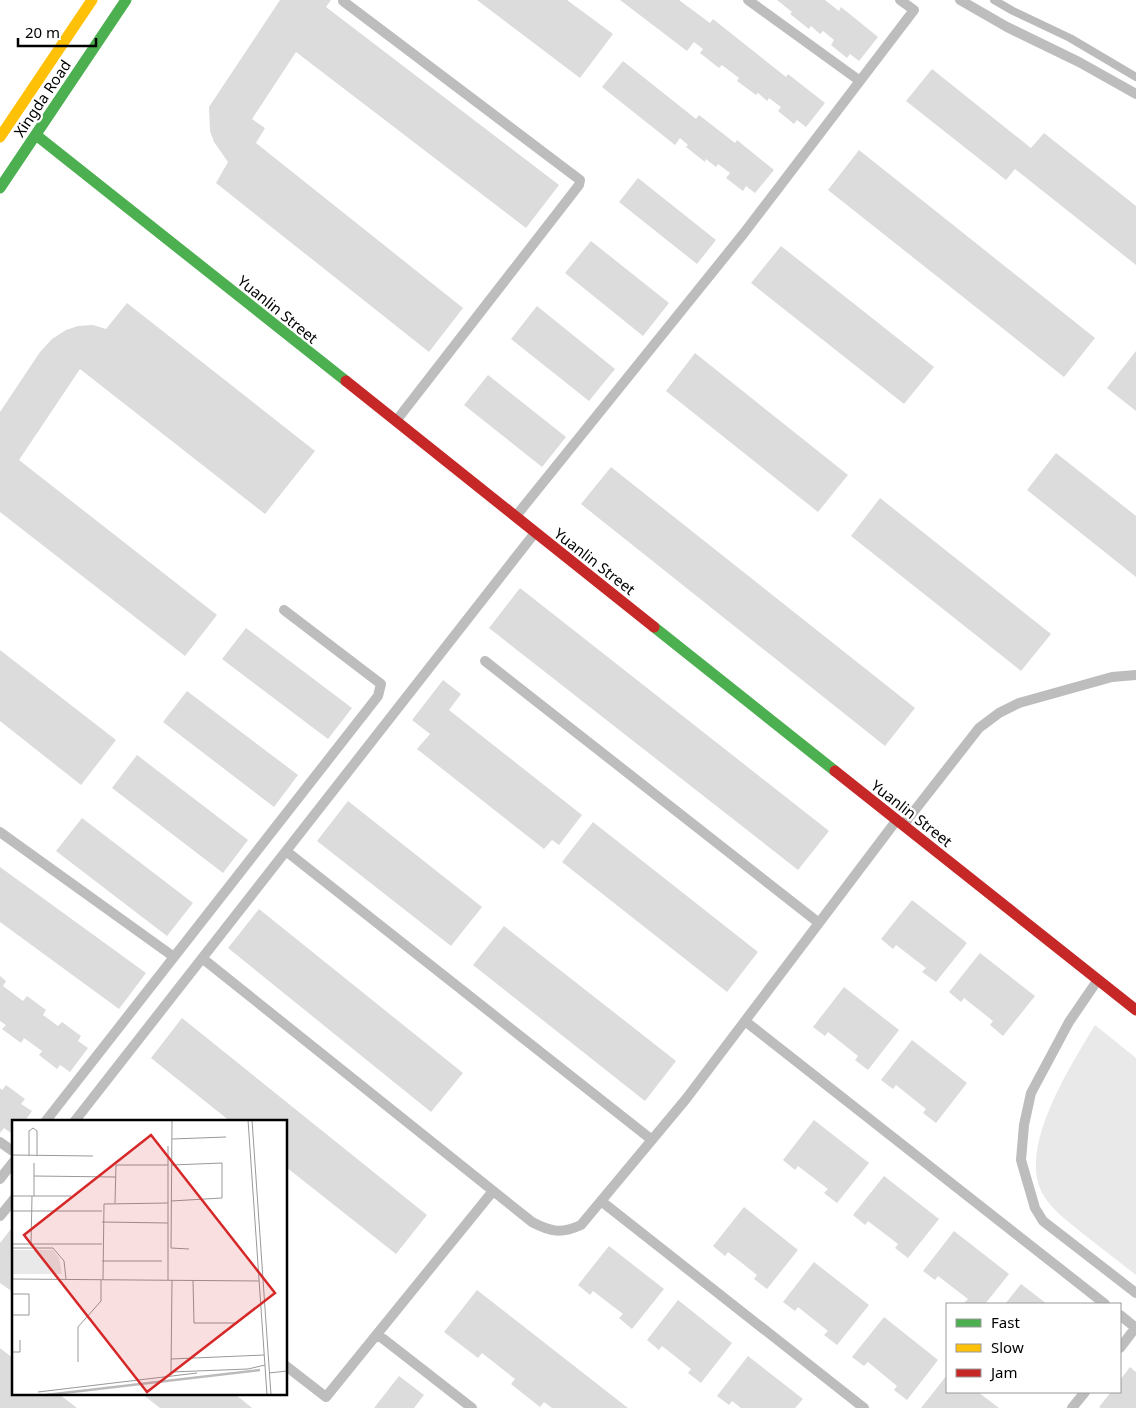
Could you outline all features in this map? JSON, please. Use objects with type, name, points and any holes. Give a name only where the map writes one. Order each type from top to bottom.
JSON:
[{"type":"street","name":"Xingda Road","points":[[0,137],[92,0]]},
{"type":"street","name":"Xingda Road","points":[[0,188],[126,0]]},
{"type":"street","name":"Yuanlin Street","points":[[36,135],[1136,1010]]},
{"type":"lane","points":[[748,0],[860,81]]},
{"type":"lane","points":[[516,517],[744,233],[914,10],[900,0]]},
{"type":"lane","points":[[960,0],[1008,28],[1079,62],[1136,94]]},
{"type":"lane","points":[[343,1],[580,180],[579,185],[395,422]]},
{"type":"lane","points":[[76,1120],[535,533]]},
{"type":"lane","points":[[47,1120],[378,696],[380,684],[284,610]]},
{"type":"lane","points":[[485,661],[819,923]]},
{"type":"lane","points":[[202,958],[532,1222],[541,1227],[559,1232],[570,1230],[581,1225],[686,1099],[819,923],[979,728],[999,712],[1019,703],[1103,680],[1136,674]]},
{"type":"lane","points":[[0,832],[174,957]]},
{"type":"lane","points":[[286,851],[652,1140]]},
{"type":"lane","points":[[1098,980],[1068,1022],[1031,1092],[1024,1125],[1021,1160],[1035,1208],[1043,1221],[1136,1293]]},
{"type":"lane","points":[[745,1021],[1105,1303]]},
{"type":"lane","points":[[0,1142],[12,1151]]},
{"type":"lane","points":[[0,1178],[12,1163]]},
{"type":"lane","points":[[288,1368],[326,1397],[493,1191]]},
{"type":"lane","points":[[0,1216],[12,1201]]},
{"type":"lane","points":[[601,1201],[864,1408]]},
{"type":"lane","points":[[1121,1316],[1136,1328],[1121,1347]]},
{"type":"lane","points":[[377,1334],[472,1408]]},
{"type":"lane","points":[[1072,1408],[1084,1393]]},
{"type":"shaded area","points":[[1095,1025],[1136,1058],[1136,1275],[1057,1211],[1044,1196],[1037,1177],[1036,1156],[1041,1133],[1050,1109],[1073,1062]]},
{"type":"building","points":[[280,0],[331,0],[326,7],[559,185],[526,228],[296,52],[252,119],[265,128],[256,143],[463,308],[429,352],[216,183],[228,162],[214,142],[210,131],[209,107]]},
{"type":"building","points":[[477,0],[567,0],[613,34],[580,78]]},
{"type":"building","points":[[620,0],[679,0],[710,23],[713,19],[786,77],[788,74],[825,103],[806,127],[797,120],[794,124],[778,111],[781,107],[769,98],[767,101],[758,93],[756,95],[737,81],[739,78],[722,65],[719,68],[700,53],[703,49],[694,42],[687,51]]},
{"type":"building","points":[[777,0],[825,0],[839,11],[841,7],[878,37],[859,61],[850,54],[847,58],[831,45],[834,40],[823,31],[820,34],[811,26],[809,29],[790,14],[792,12]]},
{"type":"building","points":[[623,61],[696,119],[699,115],[735,143],[737,140],[774,170],[755,193],[746,186],[743,191],[726,178],[730,173],[718,164],[716,167],[706,159],[705,162],[686,147],[688,145],[680,138],[675,145],[602,87]]},
{"type":"building","points":[[932,69],[1031,148],[1044,133],[1136,206],[1136,265],[1015,169],[1006,180],[906,101]]},
{"type":"building","points":[[859,150],[1095,338],[1064,377],[828,190]]},
{"type":"building","points":[[638,178],[716,240],[697,264],[619,202]]},
{"type":"building","points":[[591,241],[669,303],[643,336],[565,273]]},
{"type":"building","points":[[781,246],[934,367],[904,404],[751,283]]},
{"type":"building","points":[[127,303],[315,451],[265,514],[80,369],[19,460],[217,615],[185,656],[0,512],[0,412],[40,352],[52,339],[66,330],[78,326],[93,325],[106,329]]},
{"type":"building","points":[[537,306],[615,369],[589,401],[511,339]]},
{"type":"building","points":[[1136,351],[1136,411],[1107,388]]},
{"type":"building","points":[[695,353],[848,475],[818,512],[666,391]]},
{"type":"building","points":[[488,375],[566,437],[542,467],[464,405]]},
{"type":"building","points":[[1056,453],[1136,516],[1136,577],[1027,490]]},
{"type":"building","points":[[611,467],[915,708],[885,746],[581,504]]},
{"type":"building","points":[[880,498],[1051,634],[1021,671],[851,536]]},
{"type":"building","points":[[520,588],[829,831],[798,870],[489,628]]},
{"type":"building","points":[[246,628],[352,708],[328,739],[222,659]]},
{"type":"building","points":[[0,650],[116,740],[81,785],[0,721]]},
{"type":"building","points":[[443,680],[461,694],[449,710],[582,815],[559,845],[552,840],[544,849],[417,749],[430,734],[412,720]]},
{"type":"building","points":[[187,691],[298,775],[274,807],[163,722]]},
{"type":"building","points":[[137,755],[248,840],[223,873],[112,788]]},
{"type":"building","points":[[348,801],[482,907],[451,946],[317,841]]},
{"type":"building","points":[[82,818],[193,903],[167,936],[56,851]]},
{"type":"building","points":[[593,822],[758,952],[727,992],[562,862]]},
{"type":"building","points":[[0,867],[146,973],[119,1009],[0,922]]},
{"type":"building","points":[[912,900],[967,943],[936,982],[922,972],[926,968],[896,945],[893,949],[881,939]]},
{"type":"building","points":[[259,909],[463,1073],[431,1112],[228,948]]},
{"type":"building","points":[[504,926],[676,1061],[645,1101],[473,965]]},
{"type":"building","points":[[980,953],[1035,996],[1003,1036],[990,1025],[993,1021],[964,998],[961,1002],[949,992]]},
{"type":"building","points":[[0,976],[6,981],[3,986],[23,1001],[27,996],[46,1010],[43,1015],[58,1026],[62,1022],[81,1036],[78,1041],[88,1048],[70,1072],[60,1065],[57,1069],[39,1055],[42,1051],[24,1038],[21,1043],[2,1029],[6,1025],[0,1021]]},
{"type":"building","points":[[844,987],[899,1030],[868,1070],[855,1060],[858,1056],[828,1032],[825,1036],[813,1027]]},
{"type":"building","points":[[182,1018],[427,1215],[396,1254],[288,1169],[288,1120],[228,1120],[151,1058]]},
{"type":"building","points":[[912,1040],[967,1083],[936,1123],[923,1113],[926,1109],[896,1085],[893,1089],[881,1080]]},
{"type":"building","points":[[6,1085],[25,1099],[21,1104],[32,1111],[25,1120],[12,1120],[12,1134],[4,1128],[0,1133],[0,1088],[2,1090]]},
{"type":"building","points":[[814,1120],[869,1163],[837,1203],[824,1193],[828,1189],[798,1166],[795,1170],[783,1160]]},
{"type":"building","points":[[884,1176],[939,1219],[908,1258],[895,1248],[898,1244],[868,1221],[865,1225],[853,1215]]},
{"type":"building","points":[[744,1207],[798,1250],[767,1289],[754,1279],[757,1275],[728,1252],[725,1256],[713,1246]]},
{"type":"building","points":[[12,1228],[12,1292],[0,1283],[0,1243]]},
{"type":"building","points":[[954,1231],[1009,1274],[986,1303],[964,1303],[968,1299],[938,1276],[935,1280],[923,1271]]},
{"type":"building","points":[[609,1246],[664,1289],[632,1329],[619,1318],[623,1314],[593,1291],[590,1295],[578,1285]]},
{"type":"building","points":[[814,1262],[869,1305],[837,1345],[824,1335],[828,1331],[798,1307],[795,1311],[783,1302]]},
{"type":"building","points":[[1021,1284],[1046,1303],[1006,1303]]},
{"type":"building","points":[[477,1290],[628,1408],[552,1408],[544,1402],[540,1407],[511,1384],[515,1379],[482,1353],[478,1358],[444,1332]]},
{"type":"building","points":[[678,1300],[732,1343],[701,1383],[688,1373],[691,1369],[662,1346],[659,1350],[647,1340]]},
{"type":"building","points":[[884,1317],[938,1360],[907,1400],[894,1390],[897,1386],[868,1362],[864,1366],[852,1357]]},
{"type":"building","points":[[0,1348],[12,1357],[12,1396],[62,1396],[77,1408],[0,1408]]},
{"type":"building","points":[[748,1356],[803,1399],[795,1408],[741,1408],[732,1401],[729,1405],[717,1396]]},
{"type":"building","points":[[1130,1367],[1136,1372],[1136,1408],[1099,1407],[1110,1393],[1121,1393],[1121,1379]]},
{"type":"building","points":[[399,1376],[424,1395],[414,1408],[374,1408]]},
{"type":"building","points":[[946,1376],[946,1393],[979,1393],[999,1408],[921,1408]]},
{"type":"building","points":[[145,1396],[237,1396],[252,1408],[160,1408]]},
{"type":"waterway","points":[[994,0],[1070,38],[1136,77]]},
{"type":"traffic: fast","points":[[0,188],[126,0]]},
{"type":"traffic: fast","points":[[36,135],[346,381]]},
{"type":"traffic: fast","points":[[654,627],[835,771]]},
{"type":"traffic: slow","points":[[0,137],[92,0]]},
{"type":"traffic: jam","points":[[346,381],[654,627]]},
{"type":"traffic: jam","points":[[835,771],[1136,1010]]}]
